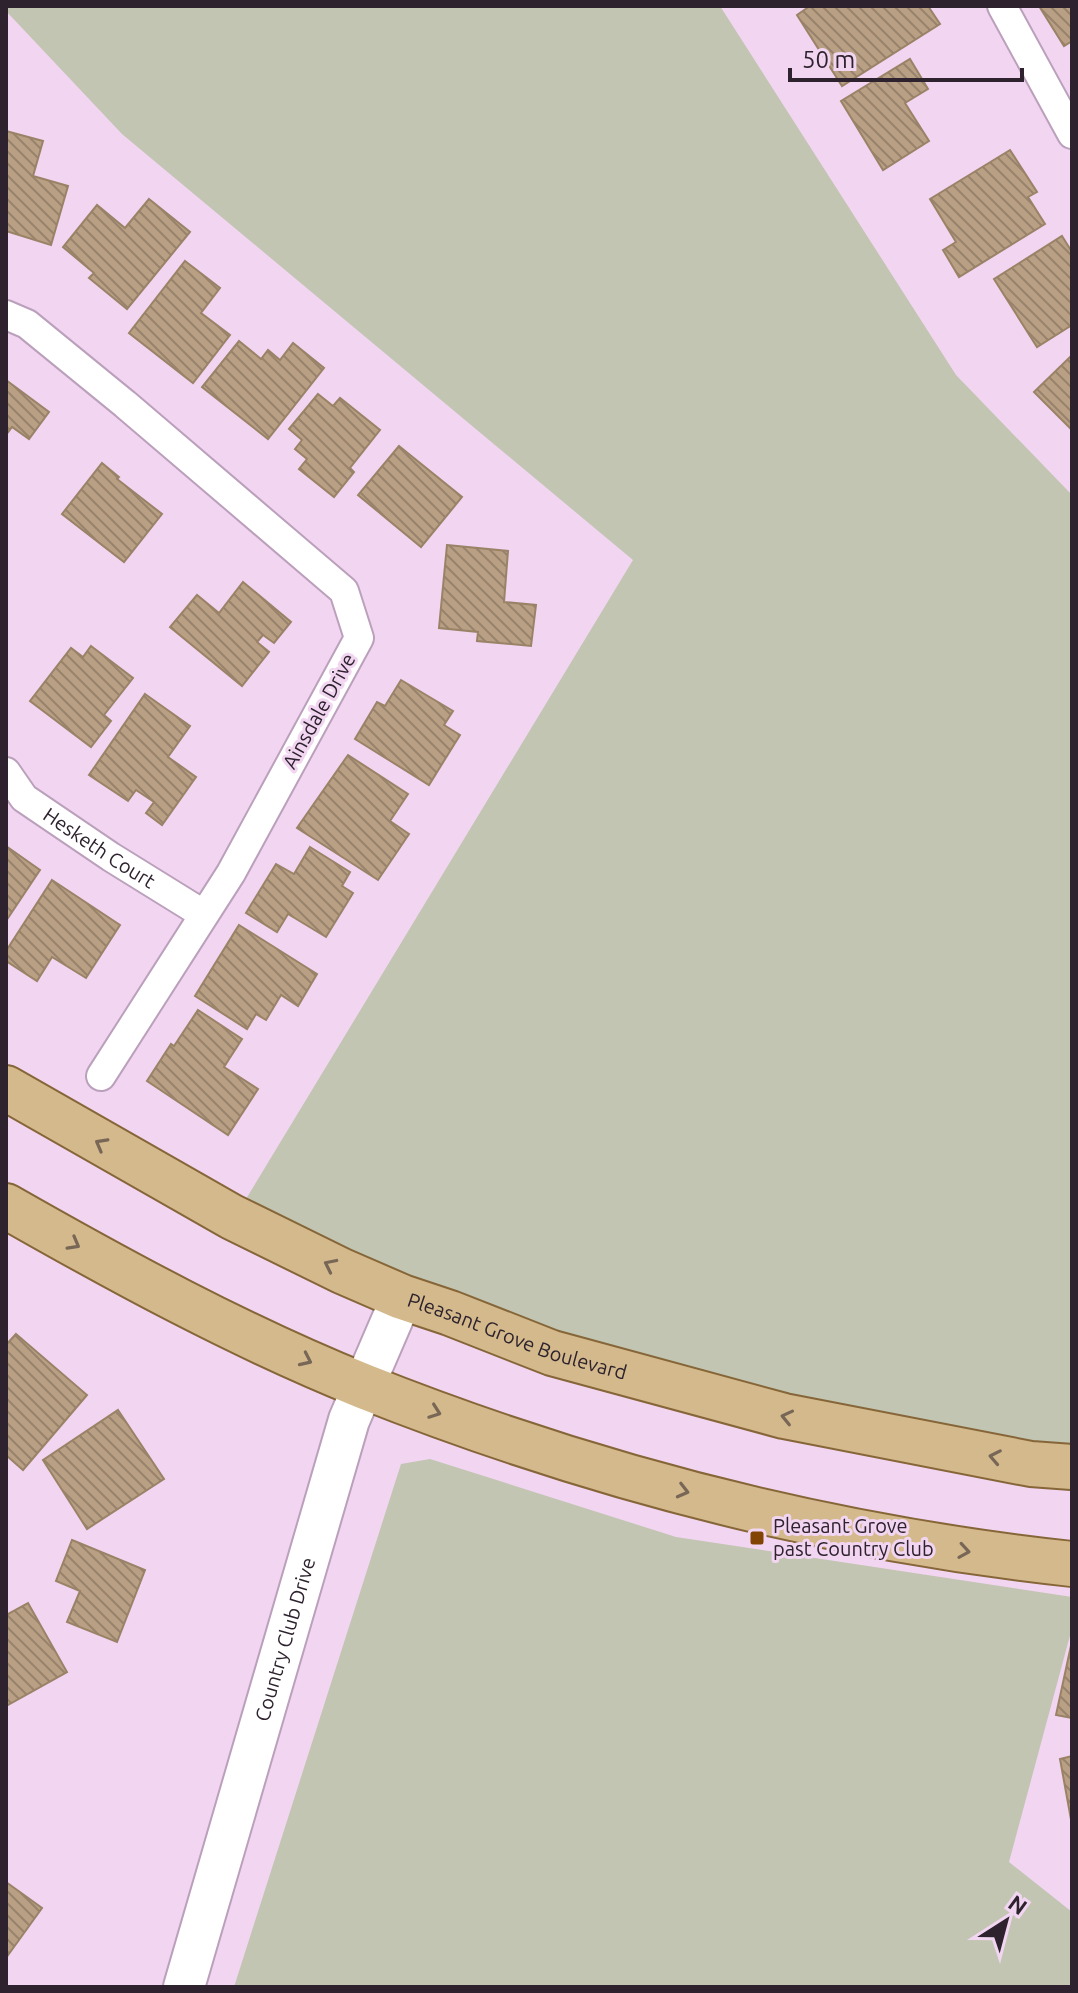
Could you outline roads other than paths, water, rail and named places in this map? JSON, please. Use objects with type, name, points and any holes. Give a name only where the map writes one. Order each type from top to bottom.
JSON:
[{"type":"main road","name":"Pleasant Grove Boulevard","points":[[6,1088],[232,1217],[402,1297],[552,1353],[784,1416],[1031,1464],[1072,1467]]},
{"type":"main road","points":[[6,1206],[126,1273],[362,1385],[530,1446],[762,1511],[906,1542],[1072,1564]]},
{"type":"street","points":[[1002,6],[1072,134]]},
{"type":"street","name":"Ainsdale Drive","points":[[6,315],[27,324],[125,404],[344,591],[359,638],[231,873],[101,1076]]},
{"type":"street","name":"Hesketh Court","points":[[6,772],[24,798],[203,914]]},
{"type":"street","name":"Country Club Drive","points":[[184,1987],[349,1420],[402,1297]]},
{"type":"place","name":"Pleasant Grove past Country Club","points":[[757,1538]]}]
